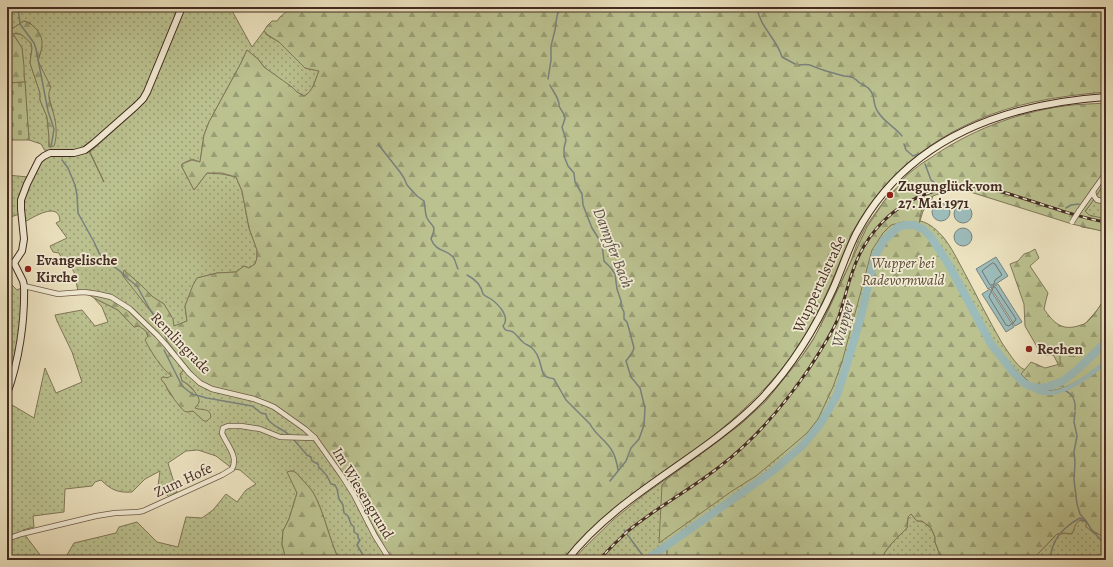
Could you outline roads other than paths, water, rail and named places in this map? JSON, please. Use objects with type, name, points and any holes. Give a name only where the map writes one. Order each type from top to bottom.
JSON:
[{"type":"main road","points":[[7,394],[18,357],[21,332],[24,286],[14,263],[22,249],[24,238],[21,202],[26,184],[37,163],[44,156],[53,153],[71,153],[82,151],[91,146],[143,99],[182,7]]},
{"type":"main road","name":"Wuppertalstraße","points":[[567,560],[589,535],[617,511],[728,428],[759,401],[778,380],[799,352],[822,312],[853,242],[868,215],[888,188],[913,163],[937,146],[970,128],[992,119],[1049,103],[1106,97]]},
{"type":"street","points":[[1072,222],[1106,173]]},
{"type":"street","points":[[1102,180],[1106,186]]},
{"type":"street","points":[[1093,192],[1097,200],[1103,201],[1106,199]]},
{"type":"street","name":"Remlingrade","points":[[24,286],[58,294],[84,292],[98,294],[117,300],[130,309],[161,339],[184,369],[196,380],[212,389],[274,407],[315,438]]},
{"type":"street","name":"Zum Hofe","points":[[7,539],[21,534],[96,516],[143,511],[222,475],[232,469],[234,463],[232,451],[222,432],[223,428],[226,426],[253,428],[280,437],[315,438]]},
{"type":"street","name":"Im Wiesengrund","points":[[315,438],[354,495],[375,536],[390,560]]},
{"type":"water","points":[[937,203],[945,203],[950,208],[948,219],[945,221],[937,221],[932,216],[932,208]]},
{"type":"water","points":[[959,205],[967,205],[972,210],[970,221],[967,223],[959,223],[954,218],[954,210]]},
{"type":"water","points":[[959,228],[967,228],[972,233],[970,244],[967,246],[959,246],[954,241],[954,233]]},
{"type":"water","points":[[996,257],[1008,276],[988,289],[976,269]]},
{"type":"water","points":[[998,284],[1022,322],[1015,326],[991,288]]},
{"type":"water","points":[[990,289],[1014,327],[1006,332],[982,294]]},
{"type":"waterway","points":[[18,7],[20,24],[34,43],[36,49],[48,111],[54,129],[51,147]]},
{"type":"waterway","name":"Dampfer Bach","points":[[548,79],[551,60],[551,46],[560,7]]},
{"type":"waterway","points":[[757,7],[758,14],[780,50],[782,57],[795,64]]},
{"type":"waterway","points":[[799,65],[809,65],[855,79],[869,89],[872,93],[876,109],[880,116],[902,136]]},
{"type":"waterway","name":"Dampfer Bach","points":[[550,85],[565,116],[562,127],[566,140],[564,156],[568,166],[574,173],[575,182],[582,194],[583,205],[592,228],[602,244],[604,261],[615,274],[621,306],[624,312],[624,319],[627,322],[634,348],[626,361],[631,377],[640,388],[645,408],[644,425],[639,439],[631,448],[626,461],[610,481]]},
{"type":"waterway","points":[[378,144],[400,172],[407,185],[424,201],[426,216],[434,227],[431,239],[438,248],[453,257],[458,269]]},
{"type":"waterway","points":[[904,144],[906,150],[913,156],[922,153]]},
{"type":"waterway","points":[[62,160],[68,168],[75,185],[78,213],[99,253],[105,260],[137,286],[149,308],[163,327],[167,339]]},
{"type":"waterway","points":[[925,164],[931,180],[939,186]]},
{"type":"waterway","points":[[1066,208],[1071,205],[1079,204]]},
{"type":"waterway","name":"Wupper","points":[[646,560],[773,471],[803,445],[821,423],[837,395],[860,320],[875,256],[884,240],[898,227],[914,225],[923,229],[931,237],[949,265],[991,344],[1013,372],[1029,386],[1038,388],[1047,387],[1063,381],[1106,342]]},
{"type":"waterway","points":[[467,275],[473,278],[481,288],[483,294],[494,301],[503,311],[505,315],[505,322],[503,326],[505,329],[513,332],[535,351],[538,355],[543,374],[546,377],[554,379],[566,400],[609,446],[615,456],[618,470]]},
{"type":"waterway","points":[[164,350],[182,386],[192,394],[252,406],[261,413],[266,414],[272,423],[288,434]]},
{"type":"waterway","points":[[1031,387],[1043,393],[1061,391],[1078,383],[1106,362]]},
{"type":"waterway","points":[[1064,390],[1070,393],[1073,398],[1075,410]]},
{"type":"waterway","points":[[1075,412],[1074,422],[1077,436],[1074,452],[1074,480],[1077,504],[1080,514],[1106,546]]},
{"type":"waterway","points":[[294,440],[307,455],[311,457],[312,461],[318,464],[319,468],[327,476],[331,484],[335,485],[339,499],[343,505],[344,513],[348,516],[354,527],[354,532],[358,535],[360,540],[357,545],[363,555],[362,559],[367,560]]},
{"type":"waterway","points":[[1050,560],[1053,546],[1061,532],[1080,518],[1085,521]]},
{"type":"waterway","name":"Dampfer Bach","points":[[624,530],[646,560]]},
{"type":"waterway","points":[[667,545],[667,560]]},
{"type":"railway","points":[[599,560],[639,522],[708,475],[745,445],[769,421],[810,367],[829,336],[839,316],[852,273],[865,245],[883,222],[907,203],[920,196],[942,189],[957,186],[970,186],[1006,193],[1078,216],[1106,222]]},
{"type":"place","name":"Zugunglück vom 27. Mai 1971","points":[[890,195]]},
{"type":"place","name":"Evangelische Kirche","points":[[28,269]]},
{"type":"place","name":"Rechen","points":[[1029,349]]},
{"type":"park label","name":"Wupper bei Radevormwald","points":[[903,272]]}]
